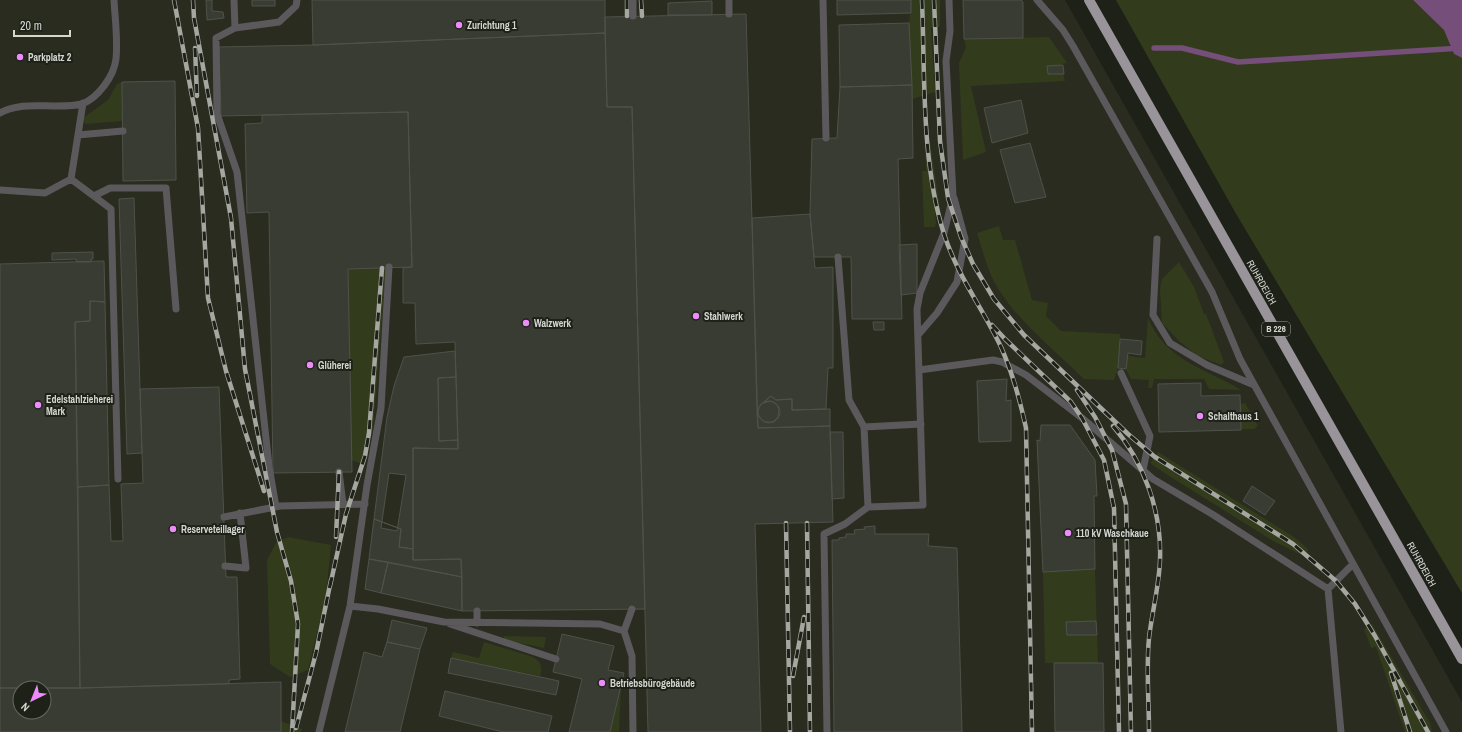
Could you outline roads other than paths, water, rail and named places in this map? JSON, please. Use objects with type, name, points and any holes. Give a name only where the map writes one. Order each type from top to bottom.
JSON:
[{"type":"main road","name":"RUHRDEICH","points":[[1089,0],[1462,659]]},
{"type":"lane","points":[[0,113],[24,106],[70,106],[83,103],[93,97],[102,88],[116,60],[114,0]]},
{"type":"lane","points":[[234,0],[235,28]]},
{"type":"lane","points":[[276,507],[269,466],[237,172],[217,114],[216,38],[235,28],[279,22],[296,6],[297,0]]},
{"type":"lane","points":[[633,0],[634,16]]},
{"type":"lane","points":[[729,0],[729,14]]},
{"type":"lane","points":[[823,0],[826,138]]},
{"type":"lane","points":[[918,335],[937,313],[957,282],[965,239],[953,196],[946,61],[950,30],[949,0]]},
{"type":"lane","points":[[1037,0],[1063,30],[1073,46],[1212,292],[1221,310],[1232,343],[1254,385],[1446,732]]},
{"type":"lane","points":[[71,179],[83,103]]},
{"type":"lane","points":[[78,135],[123,131]]},
{"type":"lane","points":[[0,190],[45,193],[71,179]]},
{"type":"lane","points":[[71,179],[111,209],[118,479]]},
{"type":"lane","points":[[94,196],[110,188],[166,188],[176,309]]},
{"type":"lane","points":[[827,732],[824,534],[845,524],[868,507],[923,505],[917,309],[920,293],[944,233],[953,196]]},
{"type":"lane","points":[[1157,239],[1153,315],[1170,343],[1207,365],[1254,385]]},
{"type":"lane","points":[[838,257],[849,400],[864,426],[868,507]]},
{"type":"lane","points":[[319,732],[350,606],[381,408],[390,267]]},
{"type":"lane","points":[[919,370],[993,360],[1002,362],[1026,374],[1082,418],[1153,479],[1212,514],[1328,589]]},
{"type":"lane","points":[[1122,373],[1150,436],[1143,470]]},
{"type":"lane","points":[[864,426],[921,424]]},
{"type":"lane","points":[[340,472],[343,504]]},
{"type":"lane","points":[[224,517],[276,507],[365,504]]},
{"type":"lane","points":[[225,566],[246,568],[240,513]]},
{"type":"lane","points":[[1328,589],[1353,564]]},
{"type":"lane","points":[[1328,589],[1342,732]]},
{"type":"lane","points":[[350,606],[378,609],[444,622],[556,659]]},
{"type":"lane","points":[[632,609],[624,632],[632,656],[633,732]]},
{"type":"lane","points":[[476,611],[477,622]]},
{"type":"lane","points":[[444,622],[600,624],[624,632]]},
{"type":"waterway","points":[[1154,48],[1182,48],[1238,62],[1462,48]]},
{"type":"railway","points":[[174,0],[198,128],[208,298],[226,371],[264,491]]},
{"type":"railway","points":[[193,0],[194,18],[231,218],[245,369],[277,532],[291,581],[298,624],[292,732]]},
{"type":"railway","points":[[627,0],[627,16]]},
{"type":"railway","points":[[641,0],[642,16]]},
{"type":"railway","points":[[922,0],[924,88],[928,148],[931,178],[937,206],[949,249],[963,278],[1001,347],[1016,387],[1026,428],[1032,732]]},
{"type":"railway","points":[[934,0],[940,141],[948,198],[961,237],[973,264],[994,299],[1024,335],[1128,434],[1155,457],[1293,544],[1336,581],[1355,604],[1375,636],[1428,732]]},
{"type":"railway","points":[[195,48],[197,96]]},
{"type":"railway","points":[[330,586],[346,514],[365,456],[369,433],[382,268]]},
{"type":"railway","points":[[992,325],[1071,402],[1082,418],[1104,460],[1114,508],[1119,732]]},
{"type":"railway","points":[[1077,390],[1095,417],[1112,450],[1126,504],[1131,732]]},
{"type":"railway","points":[[1113,426],[1134,455],[1142,472],[1149,488],[1158,524],[1160,560],[1148,650],[1149,732]]},
{"type":"railway","points":[[336,537],[339,472]]},
{"type":"railway","points":[[786,523],[790,732]]},
{"type":"railway","points":[[807,523],[810,732]]},
{"type":"railway","points":[[296,728],[316,653],[331,580]]},
{"type":"railway","points":[[793,676],[804,617]]},
{"type":"railway","points":[[1391,673],[1410,732]]},
{"type":"place","name":"Zurichtung 1","points":[[459,25]]},
{"type":"place","name":"Parkplatz 2","points":[[20,57]]},
{"type":"place","name":"Stahlwerk","points":[[696,316]]},
{"type":"place","name":"Walzwerk","points":[[526,323]]},
{"type":"place","name":"Glüherei","points":[[310,365]]},
{"type":"place","name":"Edelstahlzieherei Mark","points":[[38,405]]},
{"type":"place","name":"Schalthaus 1","points":[[1200,416]]},
{"type":"place","name":"Reserveteillager","points":[[173,529]]},
{"type":"place","name":"110 kV Waschkaue","points":[[1068,533]]},
{"type":"place","name":"Betriebsbürogebäude","points":[[602,683]]}]
